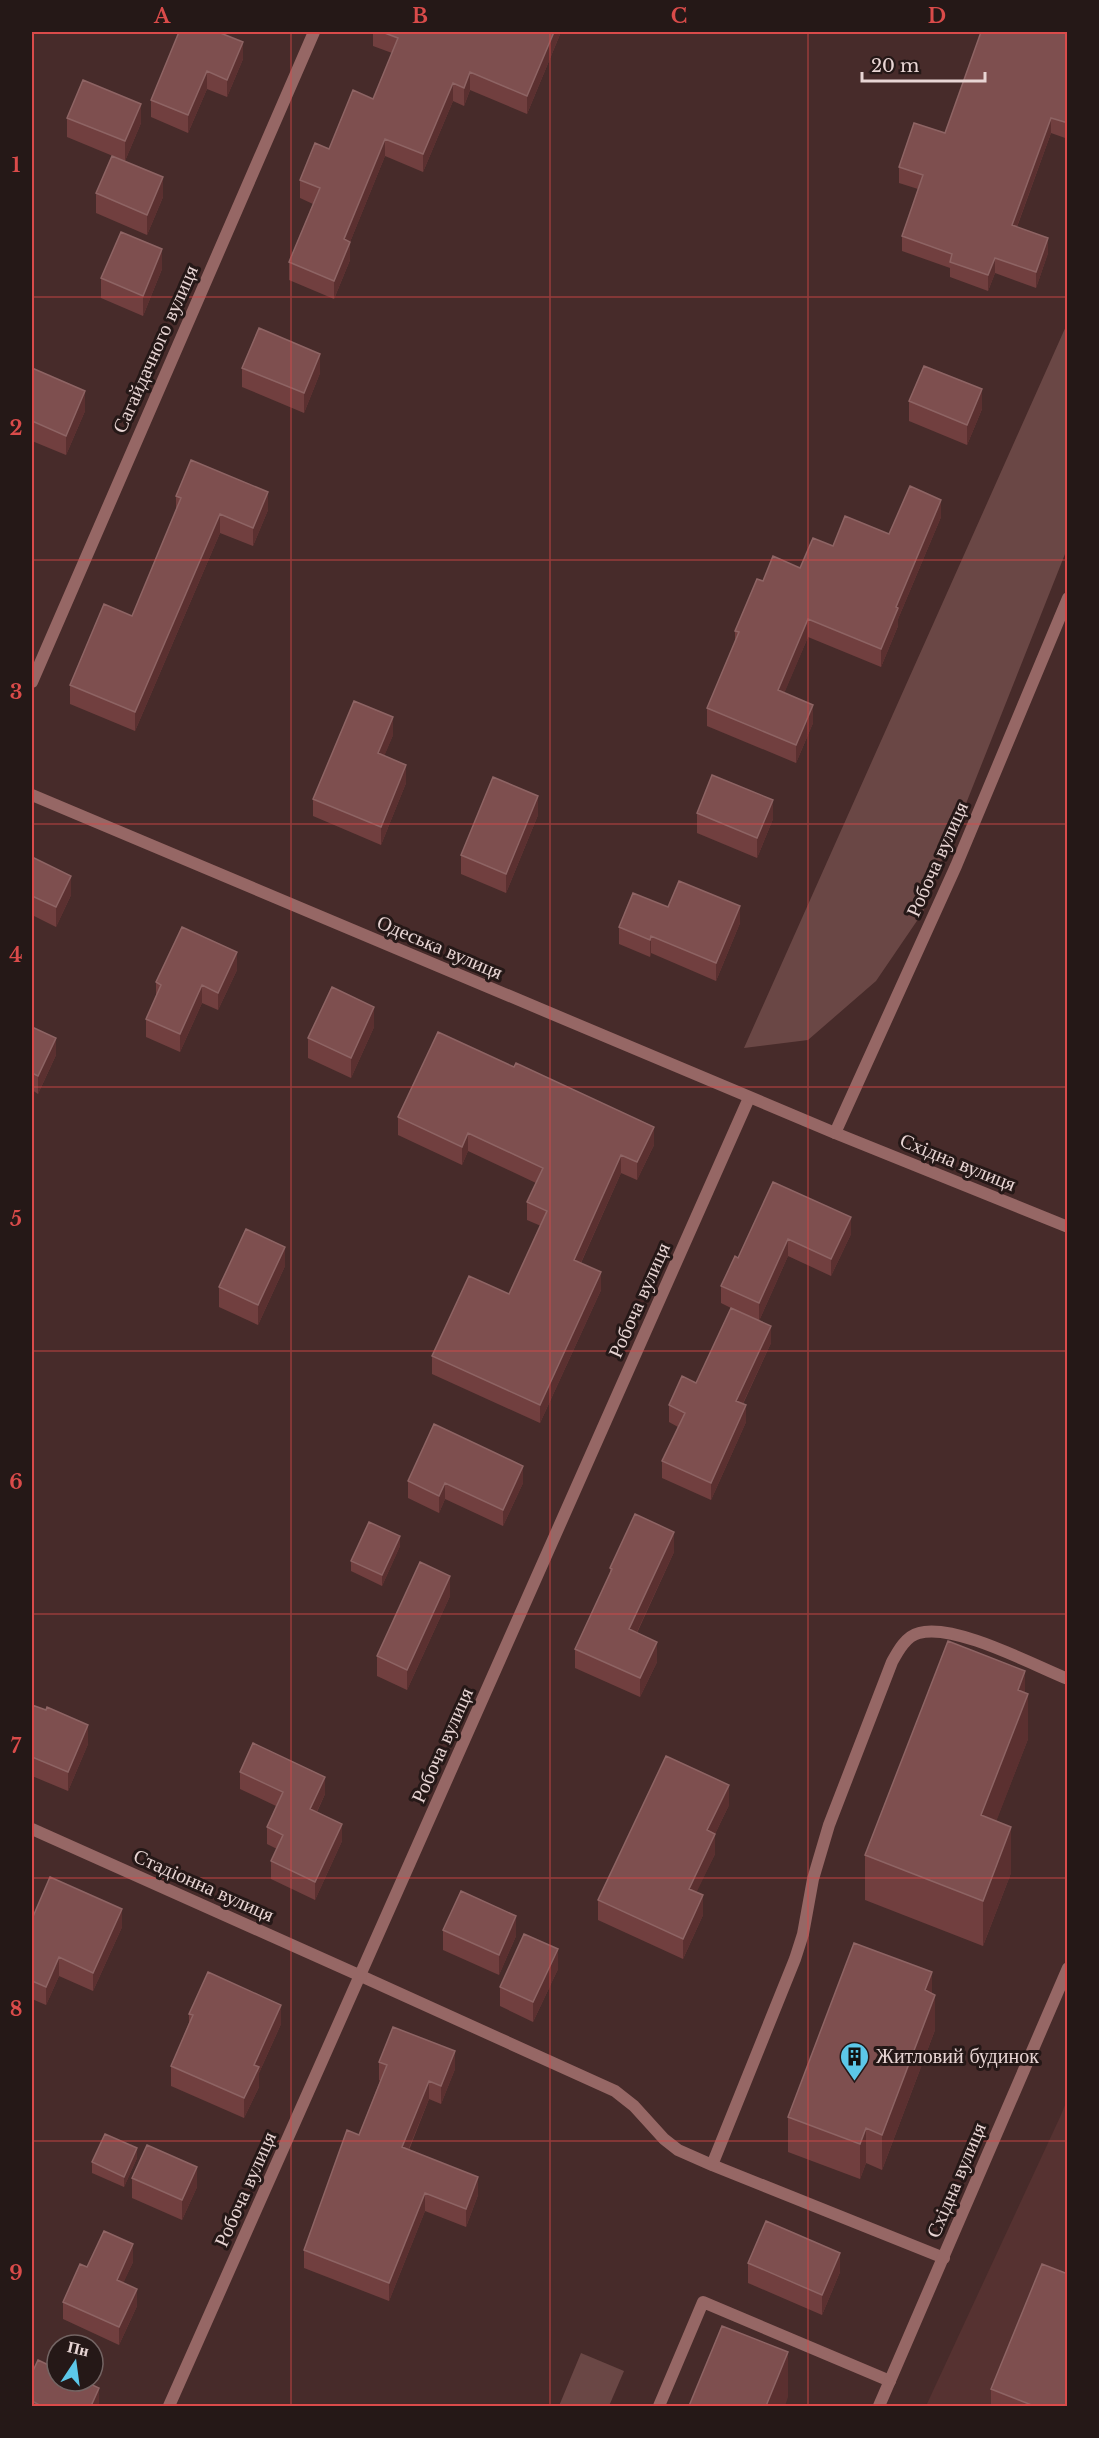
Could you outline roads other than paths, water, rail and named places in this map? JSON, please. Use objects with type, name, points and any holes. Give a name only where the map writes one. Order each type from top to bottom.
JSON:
[{"type":"street","name":"Сагайдачного вулиця","points":[[32,682],[314,32]]},
{"type":"street","name":"Робоча вулиця","points":[[835,1133],[956,866],[1068,598]]},
{"type":"street","name":"Одеська вулиця","points":[[32,795],[835,1133]]},
{"type":"street","name":"Робоча вулиця","points":[[169,2406],[749,1098]]},
{"type":"street","name":"Східна вулиця","points":[[835,1133],[1068,1227]]},
{"type":"street","points":[[712,2165],[803,1934],[813,1879],[829,1825],[891,1662],[903,1644],[917,1633],[936,1631],[961,1635],[1068,1679]]},
{"type":"street","name":"Стадіонна вулиця","points":[[32,1829],[615,2091],[634,2106],[664,2139],[678,2150],[944,2258]]},
{"type":"street","name":"Східна вулиця","points":[[879,2406],[1068,1968]]},
{"type":"street","points":[[659,2406],[703,2302],[890,2381]]},
{"type":"place","name":"Житловий будинок","points":[[855,2082]]}]
